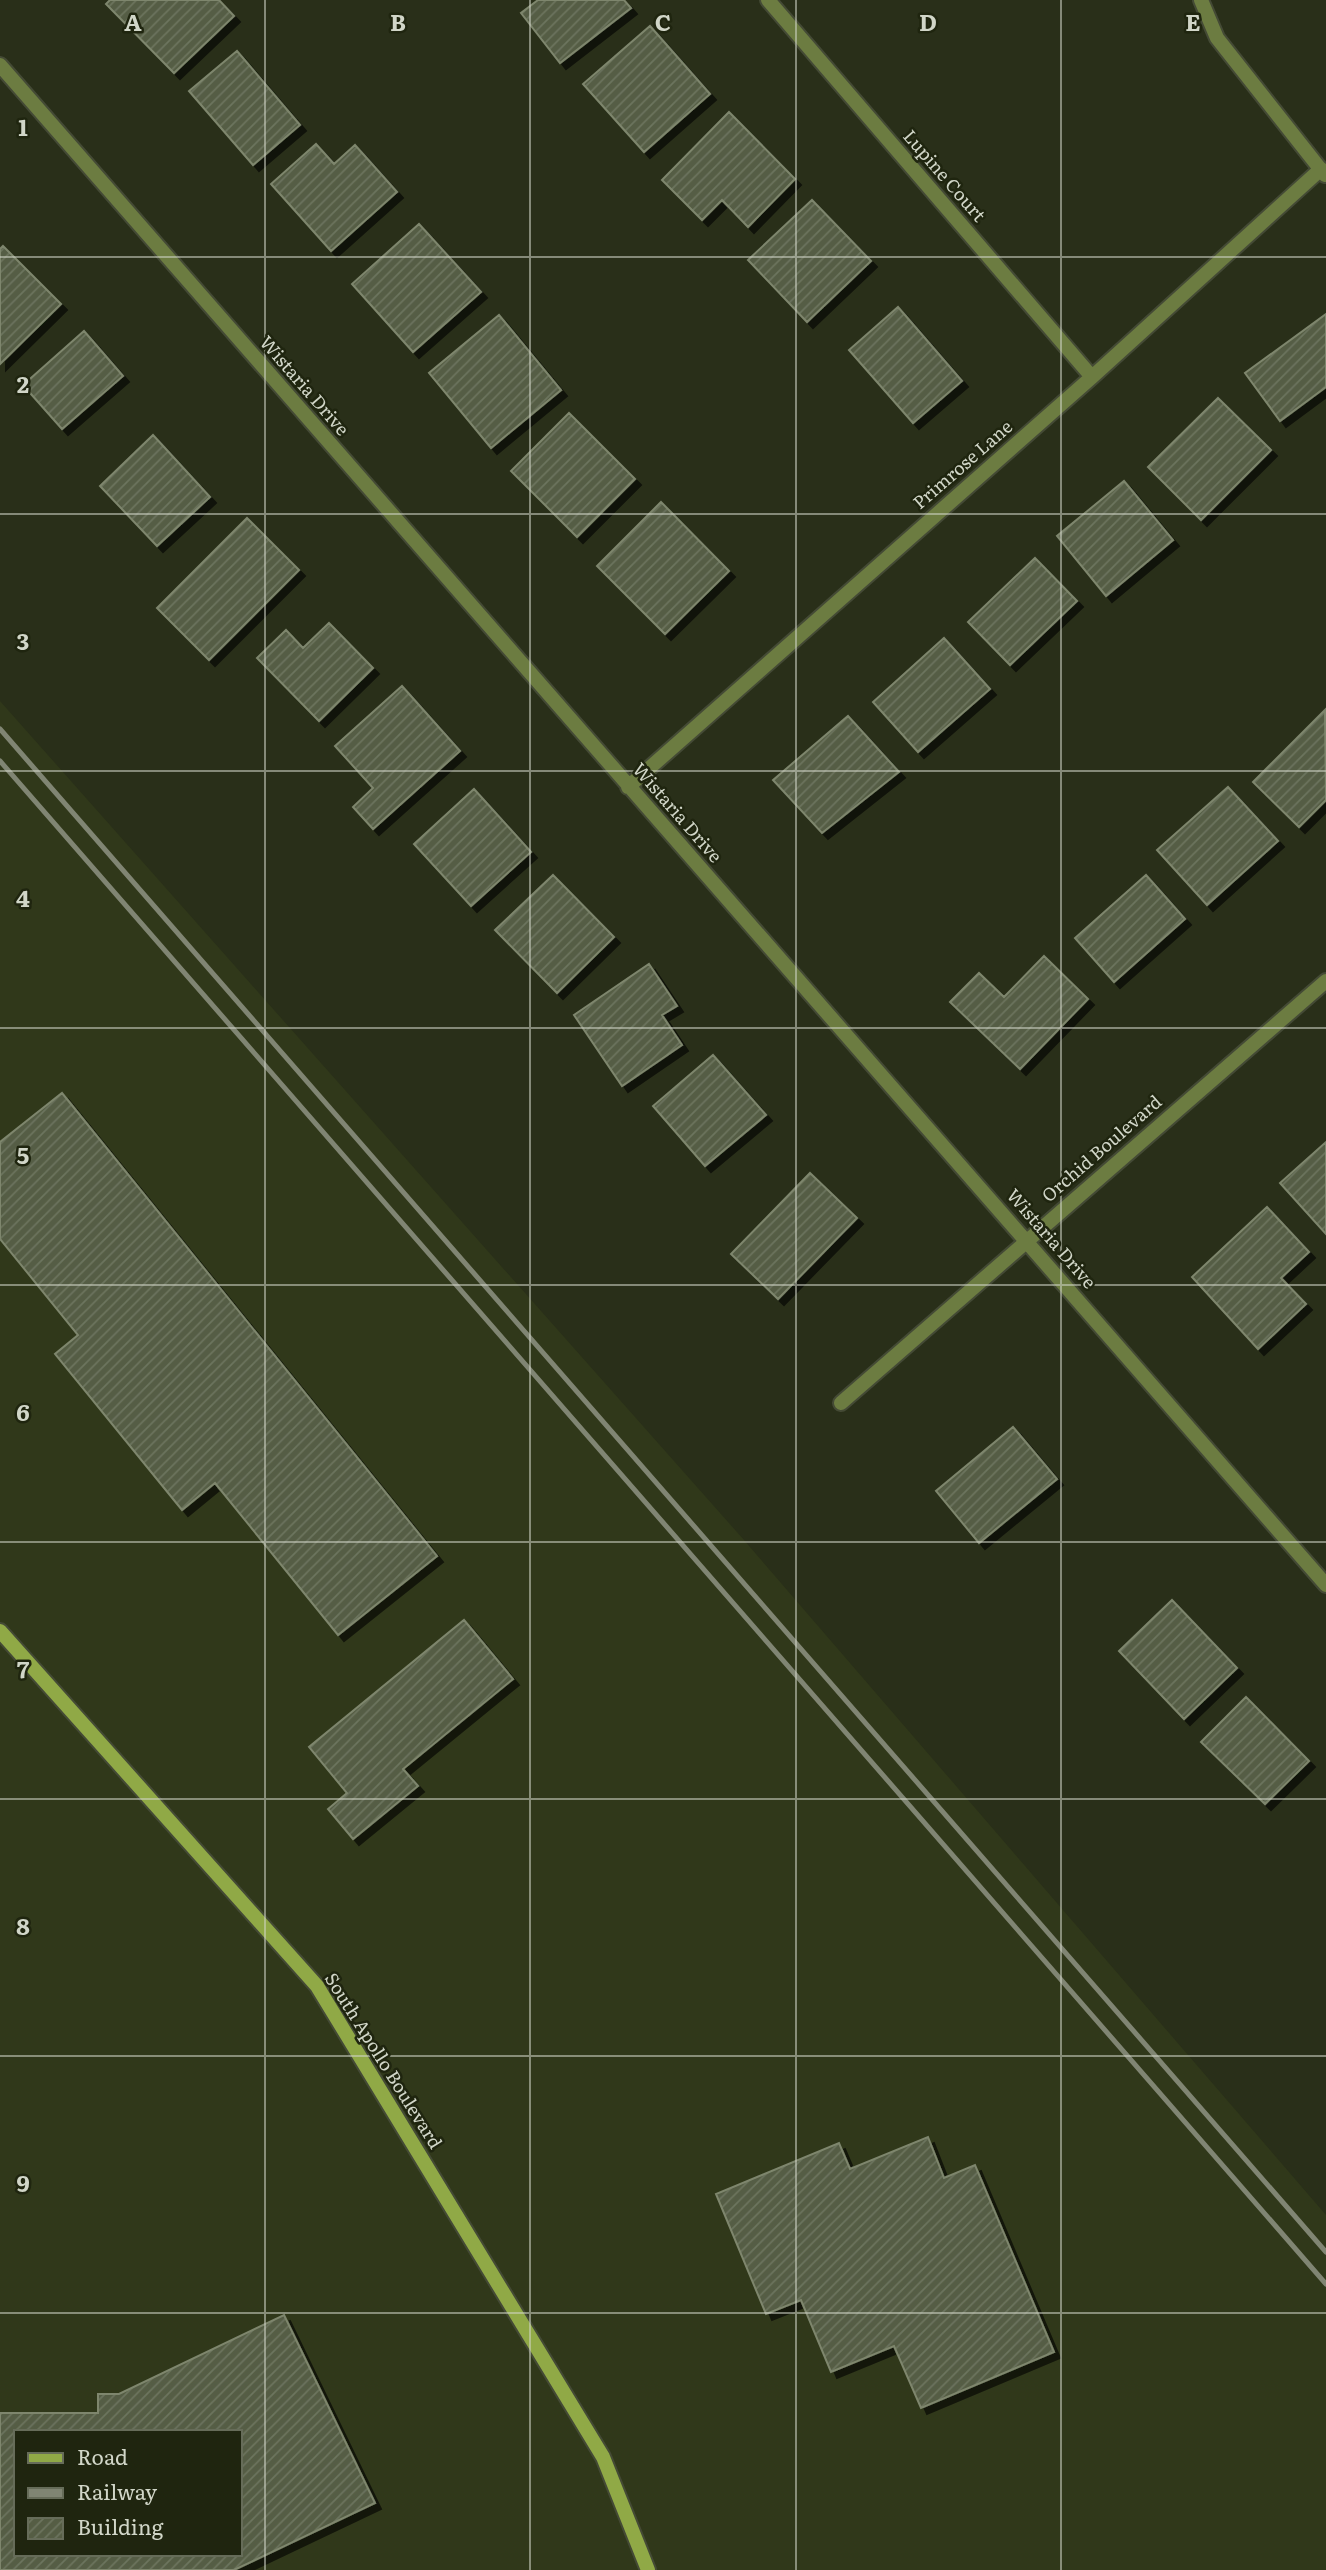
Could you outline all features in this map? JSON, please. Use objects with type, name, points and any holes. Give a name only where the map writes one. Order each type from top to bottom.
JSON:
[{"type":"street","name":"Lupine Court","points":[[768,0],[1092,377]]},
{"type":"street","points":[[1201,0],[1217,38],[1323,172]]},
{"type":"street","name":"Wistaria Drive","points":[[0,65],[1326,1585]]},
{"type":"street","name":"Primrose Lane","points":[[628,787],[1323,172]]},
{"type":"street","name":"Orchid Boulevard","points":[[841,1402],[1326,981]]},
{"type":"street","name":"South Apollo Boulevard","points":[[0,1632],[317,1986],[603,2457],[648,2570]]},
{"type":"shaded area","points":[[0,701],[744,1540],[1326,2215],[1326,2570],[0,2570]]},
{"type":"building","points":[[110,0],[219,0],[234,16],[174,73],[106,4]]},
{"type":"building","points":[[538,0],[624,0],[631,8],[560,63],[521,13]]},
{"type":"building","points":[[650,26],[710,94],[644,152],[583,84]]},
{"type":"building","points":[[237,51],[300,125],[253,165],[189,91]]},
{"type":"building","points":[[729,112],[795,179],[748,227],[722,200],[702,220],[662,180]]},
{"type":"building","points":[[316,144],[334,164],[355,145],[397,192],[331,251],[271,184]]},
{"type":"building","points":[[812,200],[871,261],[807,322],[748,260]]},
{"type":"building","points":[[419,224],[481,292],[413,352],[352,284]]},
{"type":"building","points":[[3,246],[61,304],[0,364],[0,249]]},
{"type":"building","points":[[898,307],[962,381],[913,423],[849,350]]},
{"type":"building","points":[[1326,314],[1326,387],[1280,421],[1245,373]]},
{"type":"building","points":[[499,315],[561,390],[491,448],[429,373]]},
{"type":"building","points":[[84,331],[123,376],[62,429],[23,385]]},
{"type":"building","points":[[1218,398],[1271,450],[1201,520],[1148,467]]},
{"type":"building","points":[[569,413],[635,479],[577,537],[511,471]]},
{"type":"building","points":[[153,435],[210,497],[157,546],[100,486]]},
{"type":"building","points":[[1124,481],[1173,540],[1106,596],[1057,536]]},
{"type":"building","points":[[661,502],[729,571],[665,634],[597,566]]},
{"type":"building","points":[[247,518],[299,570],[209,660],[157,608]]},
{"type":"building","points":[[1035,558],[1077,601],[1010,665],[968,622]]},
{"type":"building","points":[[329,623],[373,668],[319,721],[257,658],[286,630],[303,648]]},
{"type":"building","points":[[944,638],[990,689],[918,752],[873,702]]},
{"type":"building","points":[[402,686],[460,751],[373,829],[353,807],[373,788],[335,746]]},
{"type":"building","points":[[1325,710],[1326,800],[1299,827],[1253,782]]},
{"type":"building","points":[[848,716],[899,772],[822,833],[773,780]]},
{"type":"building","points":[[1228,787],[1278,841],[1207,905],[1157,850]]},
{"type":"building","points":[[474,789],[531,852],[471,906],[414,844]]},
{"type":"building","points":[[553,875],[614,937],[557,993],[495,930]]},
{"type":"building","points":[[1146,875],[1185,919],[1114,982],[1075,938]]},
{"type":"building","points":[[1044,956],[1088,999],[1020,1069],[950,1002],[979,973],[1004,997]]},
{"type":"building","points":[[649,964],[677,1006],[662,1015],[682,1045],[622,1086],[574,1015]]},
{"type":"building","points":[[713,1055],[766,1115],[705,1166],[653,1106]]},
{"type":"building","points":[[62,1093],[437,1556],[338,1635],[215,1483],[182,1510],[55,1354],[78,1335],[0,1239],[0,1142]]},
{"type":"building","points":[[1326,1142],[1326,1234],[1280,1183]]},
{"type":"building","points":[[810,1173],[857,1218],[778,1299],[731,1254]]},
{"type":"building","points":[[1267,1207],[1309,1252],[1281,1278],[1306,1304],[1258,1349],[1192,1277]]},
{"type":"building","points":[[1013,1427],[1057,1479],[979,1543],[936,1491]]},
{"type":"building","points":[[1172,1600],[1237,1668],[1184,1719],[1119,1651]]},
{"type":"building","points":[[464,1620],[513,1679],[403,1769],[418,1786],[353,1839],[328,1809],[347,1793],[309,1747]]},
{"type":"building","points":[[1246,1697],[1309,1761],[1265,1804],[1201,1742]]},
{"type":"building","points":[[928,2137],[944,2178],[975,2165],[1054,2352],[921,2408],[894,2346],[831,2372],[801,2300],[766,2314],[716,2194],[839,2143],[850,2169]]},
{"type":"building","points":[[284,2315],[375,2503],[234,2570],[0,2570],[0,2413],[98,2413],[98,2394],[119,2394]]},
{"type":"railway","points":[[0,729],[1326,2252]]},
{"type":"railway","points":[[0,761],[1326,2284]]}]
